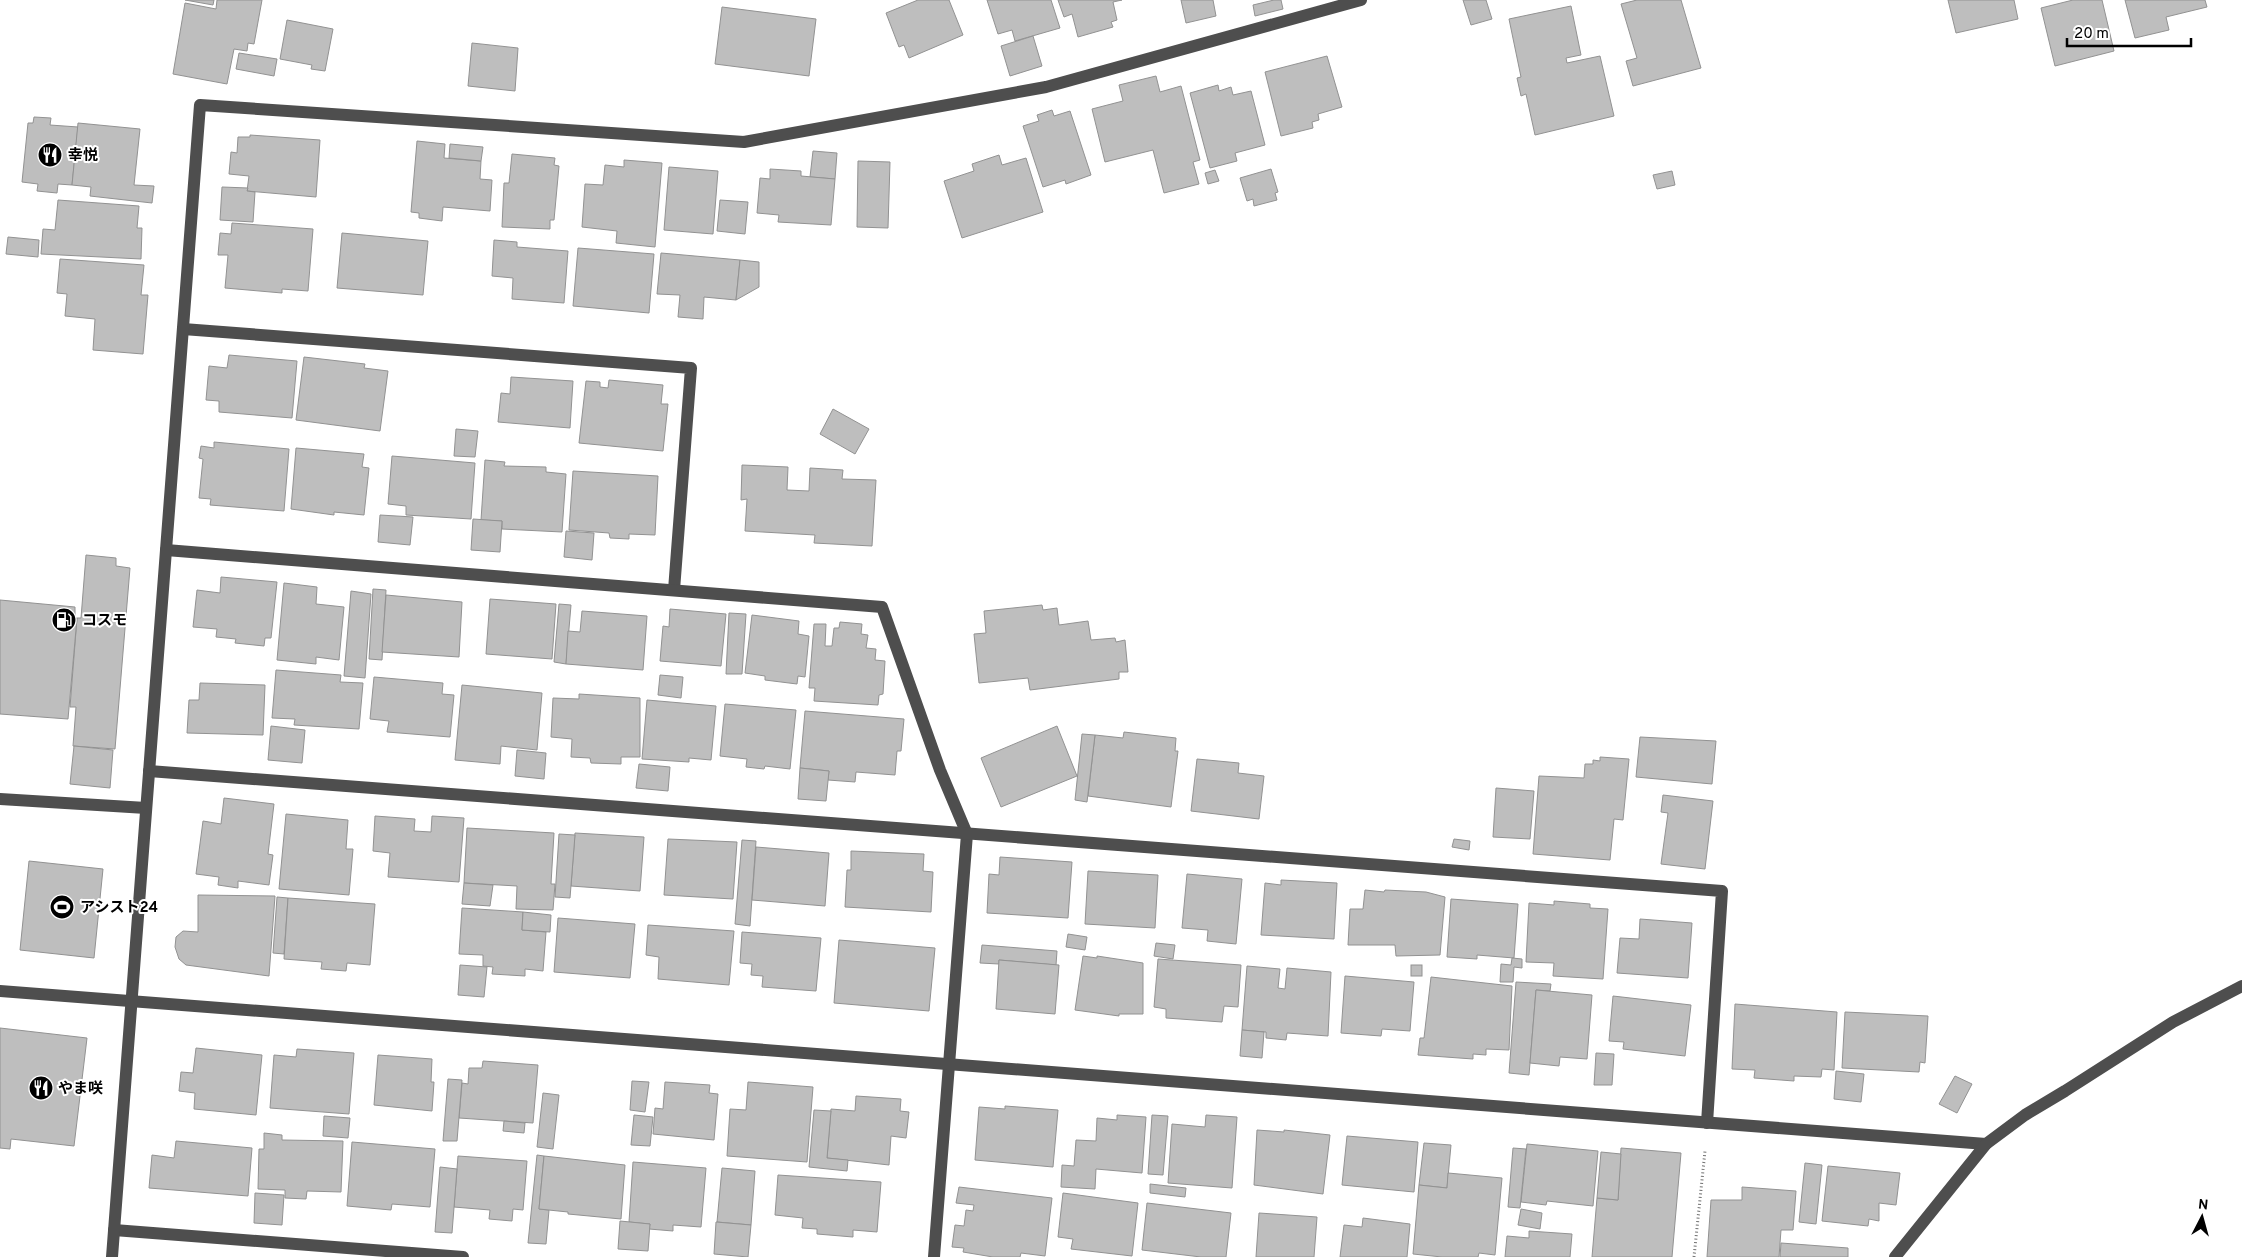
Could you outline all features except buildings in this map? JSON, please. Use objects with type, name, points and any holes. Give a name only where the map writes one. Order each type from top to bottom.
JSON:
[{"type":"street","points":[[112,1257],[200,105],[744,142],[1046,87],[1361,0]]},
{"type":"street","points":[[183,329],[691,368],[674,590]]},
{"type":"street","points":[[166,550],[882,607],[940,770],[967,834],[934,1257]]},
{"type":"street","points":[[149,771],[1722,891],[1707,1123]]},
{"type":"street","points":[[0,798],[146,808]]},
{"type":"street","points":[[1895,1257],[1986,1144],[2025,1115],[2173,1022],[2242,986]]},
{"type":"street","points":[[0,991],[1986,1144]]},
{"type":"street","points":[[114,1230],[463,1257]]},
{"type":"path","points":[[1694,1257],[1707,1123]]},
{"type":"place","name":"幸悦","points":[[50,155]]},
{"type":"place","name":"コスモ","points":[[64,620]]},
{"type":"place","name":"アシスト24","points":[[62,907]]},
{"type":"place","name":"やま咲","points":[[41,1088]]}]
